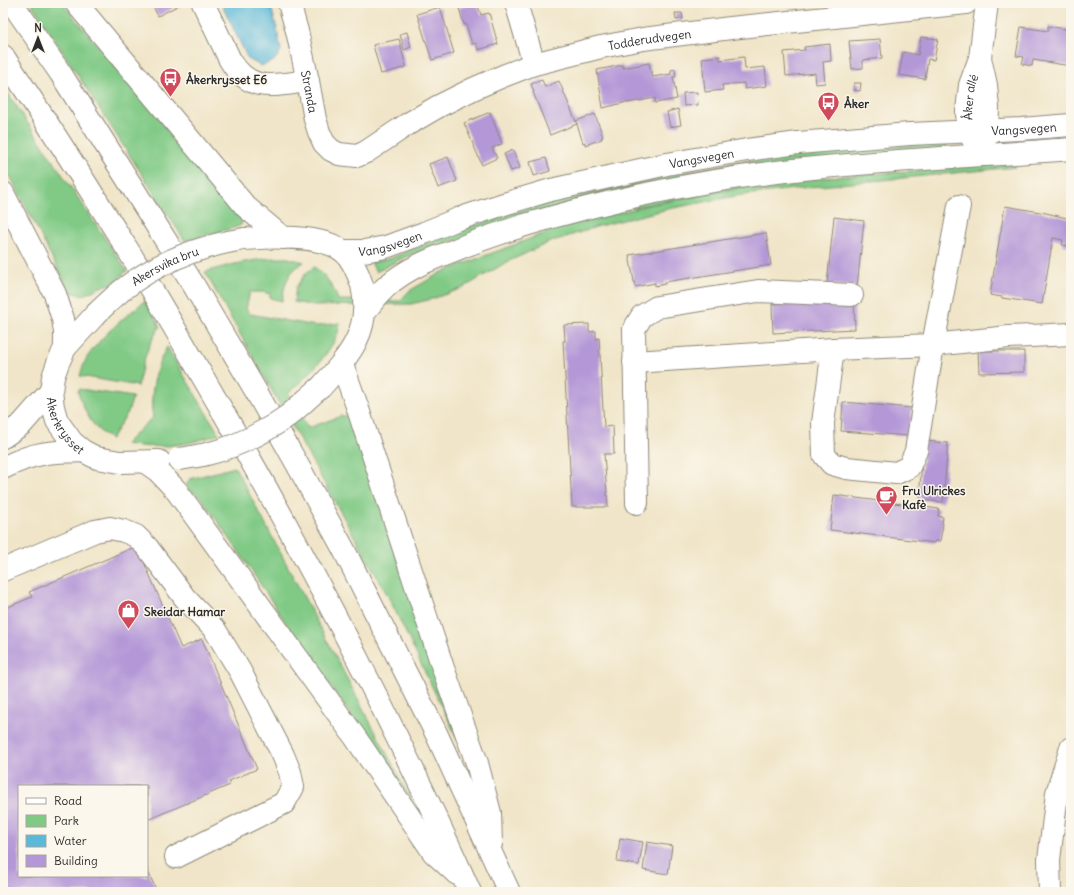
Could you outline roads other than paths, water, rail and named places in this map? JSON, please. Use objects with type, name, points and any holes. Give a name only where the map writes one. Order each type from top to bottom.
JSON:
[{"type":"main road","points":[[12,3],[61,74],[197,291],[301,471],[343,548],[436,733],[492,853],[508,892]]},
{"type":"main road","points":[[76,3],[246,207],[283,238],[321,241],[343,251],[359,275],[363,291],[365,312],[360,333],[342,364],[477,763],[490,813],[492,853]]},
{"type":"main road","points":[[204,3],[230,60],[242,76],[260,85],[272,86],[308,81]]},
{"type":"main road","name":"Stranda","points":[[289,3],[297,31],[315,120],[319,132],[324,143],[331,150],[339,154],[357,156]]},
{"type":"main road","points":[[516,3],[534,64]]},
{"type":"main road","name":"Todderudvegen","points":[[357,156],[366,152],[408,124],[439,106],[497,79],[534,64],[601,47],[643,39],[731,28],[966,3]]},
{"type":"main road","name":"Åker allé","points":[[982,155],[978,131],[988,108],[986,85],[980,58],[987,3]]},
{"type":"main road","points":[[3,56],[131,255],[269,493],[392,726],[467,886]]},
{"type":"main road","name":"Vangsvegen","points":[[343,251],[364,251],[386,247],[418,236],[458,219],[504,204],[552,190],[666,164],[798,143],[910,134],[1021,129],[1071,125]]},
{"type":"main road","name":"Vangsvegen","points":[[365,312],[386,286],[407,272],[433,258],[546,219],[637,196],[682,187],[793,170],[877,162],[1071,149]]},
{"type":"main road","points":[[3,193],[55,294],[63,318],[65,348]]},
{"type":"main road","points":[[833,348],[822,423],[824,455],[832,464],[846,468],[896,473],[909,467],[916,451],[933,345],[960,206]]},
{"type":"main road","name":"Akersvika bru","points":[[96,314],[142,276],[181,256],[204,248],[244,239],[264,237],[283,238]]},
{"type":"main road","points":[[637,503],[634,329],[642,316],[657,307],[758,291],[852,295]]},
{"type":"main road","name":"Akerkrysset","points":[[96,314],[65,348],[53,377],[51,391],[57,421],[72,442],[83,451],[107,461],[145,462],[179,459],[204,454],[227,447],[272,426],[289,414],[321,386],[342,364]]},
{"type":"main road","points":[[634,362],[833,348],[933,345],[1009,337],[1071,334]]},
{"type":"main road","points":[[3,437],[22,424],[51,391]]},
{"type":"main road","points":[[3,468],[26,458],[41,454],[83,451]]},
{"type":"main road","points":[[145,462],[158,471],[176,490],[355,737],[434,853],[467,886]]},
{"type":"main road","points":[[3,570],[95,531],[110,528],[124,530],[136,536],[147,547],[184,598],[215,630],[240,671],[283,755],[290,772],[293,787],[284,803],[176,856]]},
{"type":"main road","points":[[1050,892],[1049,860],[1057,793],[1071,748]]},
{"type":"water","points":[[221,3],[270,3],[281,51],[274,61],[261,66],[248,59]]},
{"type":"place","name":"Åkerkrysset E6","points":[[170,98]]},
{"type":"place","name":"Åker","points":[[829,122]]},
{"type":"place","name":"Fru Ulrickes Kafè","points":[[886,516]]},
{"type":"place","name":"Skeidar Hamar","points":[[129,630]]}]
